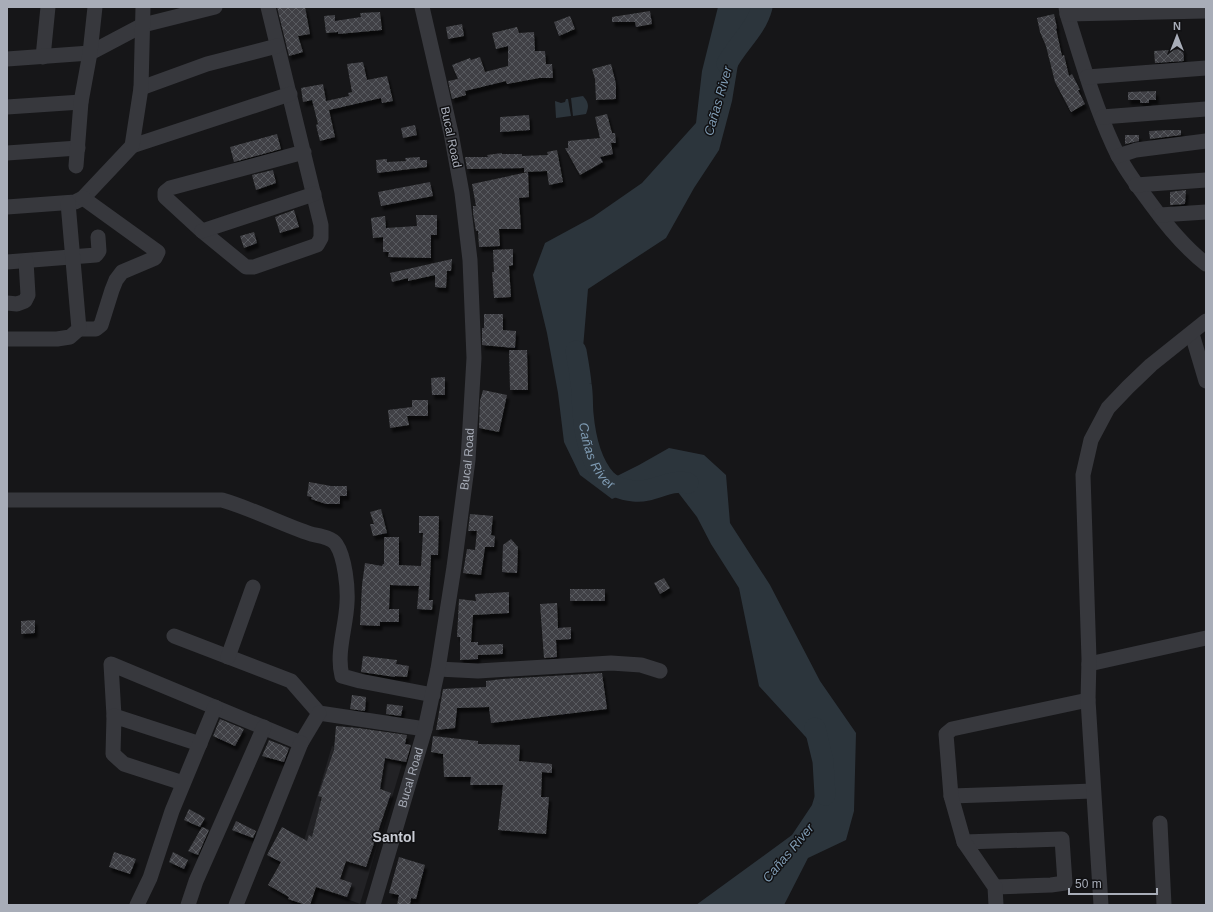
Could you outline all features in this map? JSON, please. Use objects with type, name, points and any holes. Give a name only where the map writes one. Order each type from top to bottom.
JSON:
[{"type":"street","points":[[43,57],[48,7]]},
{"type":"street","points":[[76,166],[81,102],[90,53],[95,7]]},
{"type":"street","points":[[132,146],[141,88],[143,7]]},
{"type":"street","points":[[7,59],[90,53],[143,25],[215,7]]},
{"type":"street","points":[[268,7],[290,94],[304,152],[314,194],[321,225],[321,238],[317,245],[254,267],[246,267],[202,231],[165,197],[165,192],[170,188],[304,152]]},
{"type":"street","name":"Bucal Road","points":[[373,905],[425,729],[438,669],[454,567],[468,460],[474,358],[470,260],[462,193],[451,133],[422,7]]},
{"type":"street","points":[[1206,12],[1167,9],[1067,10],[1088,77],[1118,156],[1136,185],[1179,239],[1206,264]]},
{"type":"street","points":[[141,88],[207,64],[278,46]]},
{"type":"street","points":[[1088,77],[1206,68]]},
{"type":"street","points":[[7,207],[75,202],[83,198],[132,146],[290,94]]},
{"type":"street","points":[[7,107],[81,102]]},
{"type":"street","points":[[1102,117],[1206,108]]},
{"type":"street","points":[[1118,156],[1136,150],[1206,141]]},
{"type":"street","points":[[7,153],[78,148]]},
{"type":"street","points":[[1136,185],[1206,180]]},
{"type":"street","points":[[202,231],[314,194]]},
{"type":"street","points":[[7,339],[57,339],[70,337],[79,329],[96,329],[101,325],[116,280],[122,272],[155,258],[158,252],[83,198]]},
{"type":"street","points":[[68,203],[79,329]]},
{"type":"street","points":[[1160,215],[1206,212]]},
{"type":"street","points":[[7,262],[96,255],[99,251],[98,237]]},
{"type":"street","points":[[7,303],[17,304],[25,301],[28,295],[26,261]]},
{"type":"street","points":[[1100,905],[1088,700],[1089,664],[1083,475],[1091,440],[1108,408],[1151,365],[1192,334],[1206,321]]},
{"type":"street","points":[[1192,334],[1206,381]]},
{"type":"street","points":[[7,500],[222,500],[237,504],[311,534],[333,541],[336,544],[344,563],[347,602],[339,665],[342,676],[432,695]]},
{"type":"street","points":[[228,657],[253,587]]},
{"type":"street","points":[[174,636],[291,681],[319,713],[425,729]]},
{"type":"street","points":[[1089,664],[1206,638]]},
{"type":"street","points":[[438,669],[478,671],[611,663],[641,665],[660,671]]},
{"type":"street","points":[[183,783],[124,764],[113,754],[114,716],[111,664],[302,743]]},
{"type":"street","points":[[996,905],[995,887],[964,842],[952,796],[946,734],[952,729],[1088,700]]},
{"type":"street","points":[[137,905],[150,878],[172,811],[215,707]]},
{"type":"street","points":[[236,905],[302,743],[319,713]]},
{"type":"street","points":[[114,716],[200,744]]},
{"type":"street","points":[[188,905],[196,881],[264,727]]},
{"type":"street","points":[[952,796],[1093,791]]},
{"type":"street","points":[[1160,823],[1164,905]]},
{"type":"street","points":[[964,842],[1062,839],[1065,883],[995,887]]},
{"type":"shaded area","points":[[332,746],[402,764],[360,904],[293,878]]},
{"type":"water","points":[[718,7],[760,7],[742,40],[732,101],[719,150],[694,188],[666,238],[588,289],[577,419],[603,463],[617,476],[669,448],[704,455],[726,475],[730,523],[770,585],[820,681],[856,733],[854,811],[846,840],[808,858],[784,905],[696,905],[792,835],[812,805],[826,759],[759,686],[739,588],[711,544],[697,517],[674,487],[645,485],[612,499],[580,475],[564,442],[558,393],[547,333],[533,275],[545,243],[593,217],[642,183],[696,123],[702,71]]},
{"type":"water","points":[[583,96],[588,105],[586,114],[573,116],[571,98]]},
{"type":"water","points":[[566,99],[568,99],[571,116],[556,118],[555,101],[561,103],[565,102]]},
{"type":"building","points":[[277,7],[305,7],[310,34],[298,36],[303,52],[289,56]]},
{"type":"building","points":[[650,11],[652,24],[636,27],[635,22],[612,22],[612,17]]},
{"type":"building","points":[[380,12],[382,30],[338,34],[338,32],[326,33],[324,16],[335,15],[335,21],[361,17],[360,13]]},
{"type":"building","points":[[1054,14],[1062,56],[1064,55],[1069,76],[1072,74],[1085,104],[1071,112],[1055,82],[1037,18]]},
{"type":"building","points":[[570,16],[575,29],[559,36],[554,22]]},
{"type":"building","points":[[462,24],[464,36],[448,39],[446,27]]},
{"type":"building","points":[[517,27],[519,33],[534,32],[535,51],[545,51],[546,64],[552,64],[553,78],[539,78],[507,84],[506,81],[465,91],[466,95],[452,99],[448,81],[458,79],[452,65],[470,58],[471,60],[480,57],[485,72],[508,66],[508,46],[496,49],[492,33]]},
{"type":"building","points":[[1183,49],[1184,61],[1155,63],[1154,51]]},
{"type":"building","points":[[363,62],[367,80],[387,76],[393,101],[382,103],[381,98],[329,110],[335,137],[320,141],[316,125],[318,124],[312,100],[303,102],[301,88],[323,84],[326,101],[349,96],[348,93],[352,92],[347,64]]},
{"type":"building","points":[[611,64],[616,84],[616,99],[596,100],[595,79],[592,69]]},
{"type":"building","points":[[1156,91],[1156,100],[1149,100],[1149,103],[1140,103],[1140,100],[1128,100],[1128,92]]},
{"type":"building","points":[[607,114],[612,133],[615,133],[616,143],[611,143],[613,154],[600,157],[603,162],[580,175],[565,148],[568,148],[568,141],[600,138],[595,117]]},
{"type":"building","points":[[529,115],[530,130],[500,132],[500,117]]},
{"type":"building","points":[[415,125],[417,135],[403,138],[401,128]]},
{"type":"building","points":[[1181,130],[1181,135],[1150,139],[1149,131]]},
{"type":"building","points":[[277,134],[281,149],[234,162],[230,147]]},
{"type":"building","points":[[1125,135],[1139,135],[1139,141],[1125,144]]},
{"type":"building","points":[[557,150],[563,182],[549,185],[547,171],[524,172],[524,168],[467,169],[465,157],[488,157],[487,155],[502,153],[522,154],[522,156],[548,155],[547,152]]},
{"type":"building","points":[[420,157],[420,160],[427,160],[427,167],[377,173],[376,160],[387,159],[387,162],[406,161],[405,158]]},
{"type":"building","points":[[273,170],[276,183],[256,190],[252,175]]},
{"type":"building","points":[[528,172],[529,197],[519,198],[521,229],[499,229],[500,246],[479,247],[478,231],[476,231],[473,213],[473,206],[476,206],[472,184]]},
{"type":"building","points":[[430,182],[433,196],[381,206],[378,192]]},
{"type":"building","points":[[1186,190],[1185,204],[1170,205],[1170,192]]},
{"type":"building","points":[[294,210],[299,227],[280,233],[275,217]]},
{"type":"building","points":[[416,215],[437,215],[437,235],[431,235],[431,258],[388,257],[389,252],[383,252],[383,237],[373,238],[371,218],[385,216],[386,228],[417,226]]},
{"type":"building","points":[[254,232],[257,243],[244,248],[240,236]]},
{"type":"building","points":[[513,249],[513,265],[509,266],[511,297],[494,298],[492,272],[494,272],[493,250]]},
{"type":"building","points":[[452,259],[451,271],[447,271],[446,288],[435,287],[435,275],[408,281],[408,278],[392,282],[390,273]]},
{"type":"building","points":[[484,314],[503,314],[503,330],[516,331],[515,348],[482,345]]},
{"type":"building","points":[[509,350],[527,350],[528,390],[510,390]]},
{"type":"building","points":[[445,377],[445,395],[432,395],[431,378]]},
{"type":"building","points":[[483,390],[507,395],[499,432],[479,428],[480,401]]},
{"type":"building","points":[[412,400],[428,400],[428,416],[407,416],[409,425],[390,428],[388,410],[412,407]]},
{"type":"building","points":[[309,482],[331,486],[347,486],[347,496],[340,496],[340,504],[326,504],[311,499],[312,497],[307,496]]},
{"type":"building","points":[[381,509],[387,533],[373,536],[370,524],[374,524],[370,512]]},
{"type":"building","points":[[470,514],[493,516],[491,535],[495,536],[494,547],[485,547],[481,575],[463,573],[467,549],[475,550],[477,531],[468,531]]},
{"type":"building","points":[[419,516],[439,516],[438,555],[431,555],[429,600],[433,600],[432,610],[417,609],[419,586],[390,585],[389,609],[399,609],[399,622],[380,622],[380,626],[360,625],[362,585],[365,563],[382,566],[384,564],[384,537],[399,537],[399,565],[421,566],[423,533],[419,533]]},
{"type":"building","points":[[511,539],[518,547],[517,573],[502,572],[503,545]]},
{"type":"building","points":[[664,578],[670,588],[660,594],[654,583]]},
{"type":"building","points":[[570,589],[605,589],[605,601],[570,601]]},
{"type":"building","points":[[509,592],[509,613],[473,615],[471,642],[478,642],[478,645],[503,644],[503,654],[478,655],[478,659],[460,660],[460,637],[457,637],[459,599],[476,601],[475,594]]},
{"type":"building","points":[[557,603],[558,628],[571,627],[571,639],[556,640],[557,657],[544,658],[540,604]]},
{"type":"building","points":[[35,620],[35,633],[21,634],[21,621]]},
{"type":"building","points":[[363,656],[397,660],[396,664],[409,666],[407,677],[395,677],[361,672]]},
{"type":"building","points":[[602,673],[607,709],[491,723],[489,707],[457,708],[455,728],[436,730],[443,689],[486,687],[486,681],[502,679]]},
{"type":"building","points":[[352,695],[366,697],[365,711],[350,709]]},
{"type":"building","points":[[387,704],[403,706],[401,716],[386,714]]},
{"type":"building","points":[[220,719],[244,729],[235,746],[213,736]]},
{"type":"building","points":[[336,726],[407,735],[405,744],[411,745],[406,762],[385,758],[380,789],[391,793],[366,867],[346,861],[340,879],[352,883],[347,897],[316,887],[310,905],[306,905],[288,899],[289,897],[268,885],[281,862],[267,855],[282,827],[307,841],[309,835],[312,837],[322,797],[318,796],[334,750]]},
{"type":"building","points":[[433,736],[478,741],[478,744],[520,745],[519,761],[552,764],[552,773],[542,772],[541,797],[549,797],[546,834],[498,830],[503,785],[470,785],[471,777],[444,777],[443,754],[431,752]]},
{"type":"building","points":[[269,740],[289,748],[284,762],[262,756]]},
{"type":"building","points":[[189,809],[205,818],[200,827],[184,820]]},
{"type":"building","points":[[236,821],[256,831],[253,838],[232,830]]},
{"type":"building","points":[[202,827],[209,830],[198,855],[188,851]]},
{"type":"building","points":[[114,852],[136,859],[130,874],[109,867]]},
{"type":"building","points":[[173,852],[188,860],[184,869],[169,862]]},
{"type":"building","points":[[399,857],[425,865],[416,899],[411,898],[410,905],[397,905],[399,895],[389,893]]},
{"type":"waterway","name":"Cañas River","points":[[727,64],[751,30],[762,7]]},
{"type":"waterway","name":"Cañas River","points":[[576,351],[582,388],[584,422],[587,440],[596,466],[606,480],[619,488],[634,491],[648,490],[667,484],[680,482],[688,483]]},
{"type":"waterway","name":"Cañas River","points":[[815,728],[823,761],[825,795]]},
{"type":"district","name":"Santol","points":[[394,837]]}]
